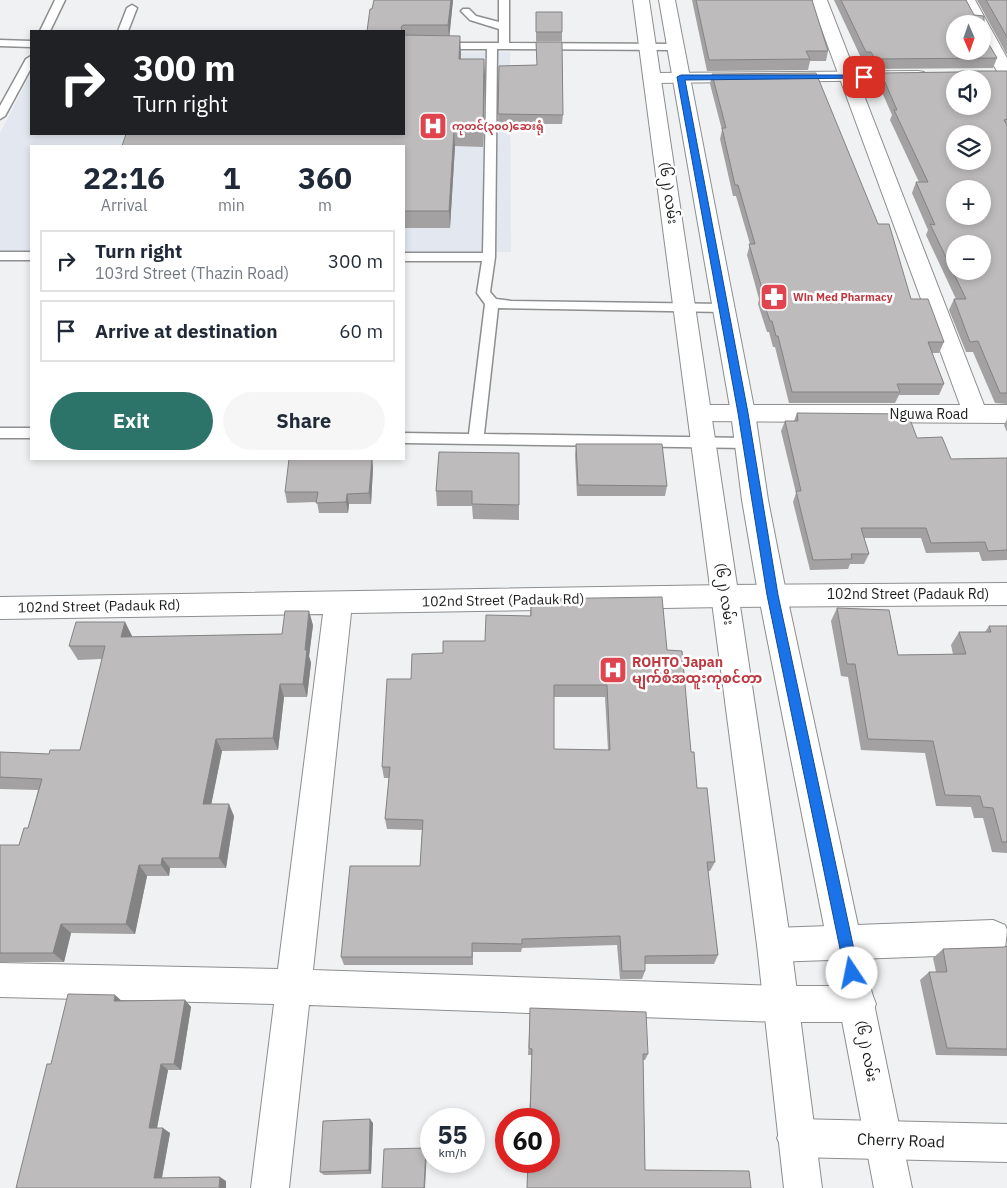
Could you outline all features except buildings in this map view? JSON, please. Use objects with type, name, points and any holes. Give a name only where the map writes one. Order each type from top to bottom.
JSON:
[{"type":"street","name":"(၆၂) လမ်း","points":[[641,0],[686,308],[774,945],[803,1188]]},
{"type":"street","name":"(၆၂) လမ်း","points":[[667,0],[743,413],[746,442],[773,595],[846,942],[893,1188]]},
{"type":"street","points":[[819,0],[846,77],[975,414]]},
{"type":"street","points":[[967,0],[975,15]]},
{"type":"street","points":[[991,46],[1007,75],[991,76]]},
{"type":"street","points":[[652,78],[932,76]]},
{"type":"street","name":"Nguwa Road","points":[[700,413],[1007,414]]},
{"type":"street","name":"102nd Street (Padauk Rd)","points":[[0,608],[773,595],[1007,594]]},
{"type":"street","points":[[270,1188],[338,603]]},
{"type":"street","points":[[774,945],[993,937]]},
{"type":"street","points":[[0,980],[293,987],[780,1004],[858,1004]]},
{"type":"street","name":"Cherry Road","points":[[796,1138],[1007,1143]]},
{"type":"lane","points":[[46,30],[60,0]]},
{"type":"lane","points":[[504,0],[504,27],[498,46],[488,257],[482,293],[492,303],[724,308]]},
{"type":"lane","points":[[123,30],[132,8]]},
{"type":"lane","points":[[466,11],[473,18],[504,27]]},
{"type":"lane","points":[[0,43],[30,44]]},
{"type":"lane","points":[[405,46],[675,47]]},
{"type":"lane","points":[[0,116],[30,61]]},
{"type":"lane","points":[[0,256],[30,256]]},
{"type":"lane","points":[[405,257],[488,257]]},
{"type":"lane","points":[[476,438],[492,303]]},
{"type":"lane","points":[[0,433],[30,433]]},
{"type":"lane","points":[[405,438],[746,442]]},
{"type":"shaded area","points":[[405,52],[510,52],[511,252],[405,252],[405,145],[30,145],[30,253],[0,253],[0,133],[30,75],[30,135],[405,135]]},
{"type":"place","name":"ကုတင်(၃၀၀)ဆေးရုံ","points":[[433,126]]},
{"type":"place","name":"Win Med Pharmacy","points":[[774,297]]},
{"type":"place","name":"ROHTO Japan မျက်စိအထူးကုစင်တာ","points":[[613,670]]},
{"type":"route","points":[[852,973],[773,595],[746,442],[743,413],[681,77],[864,77]]}]
